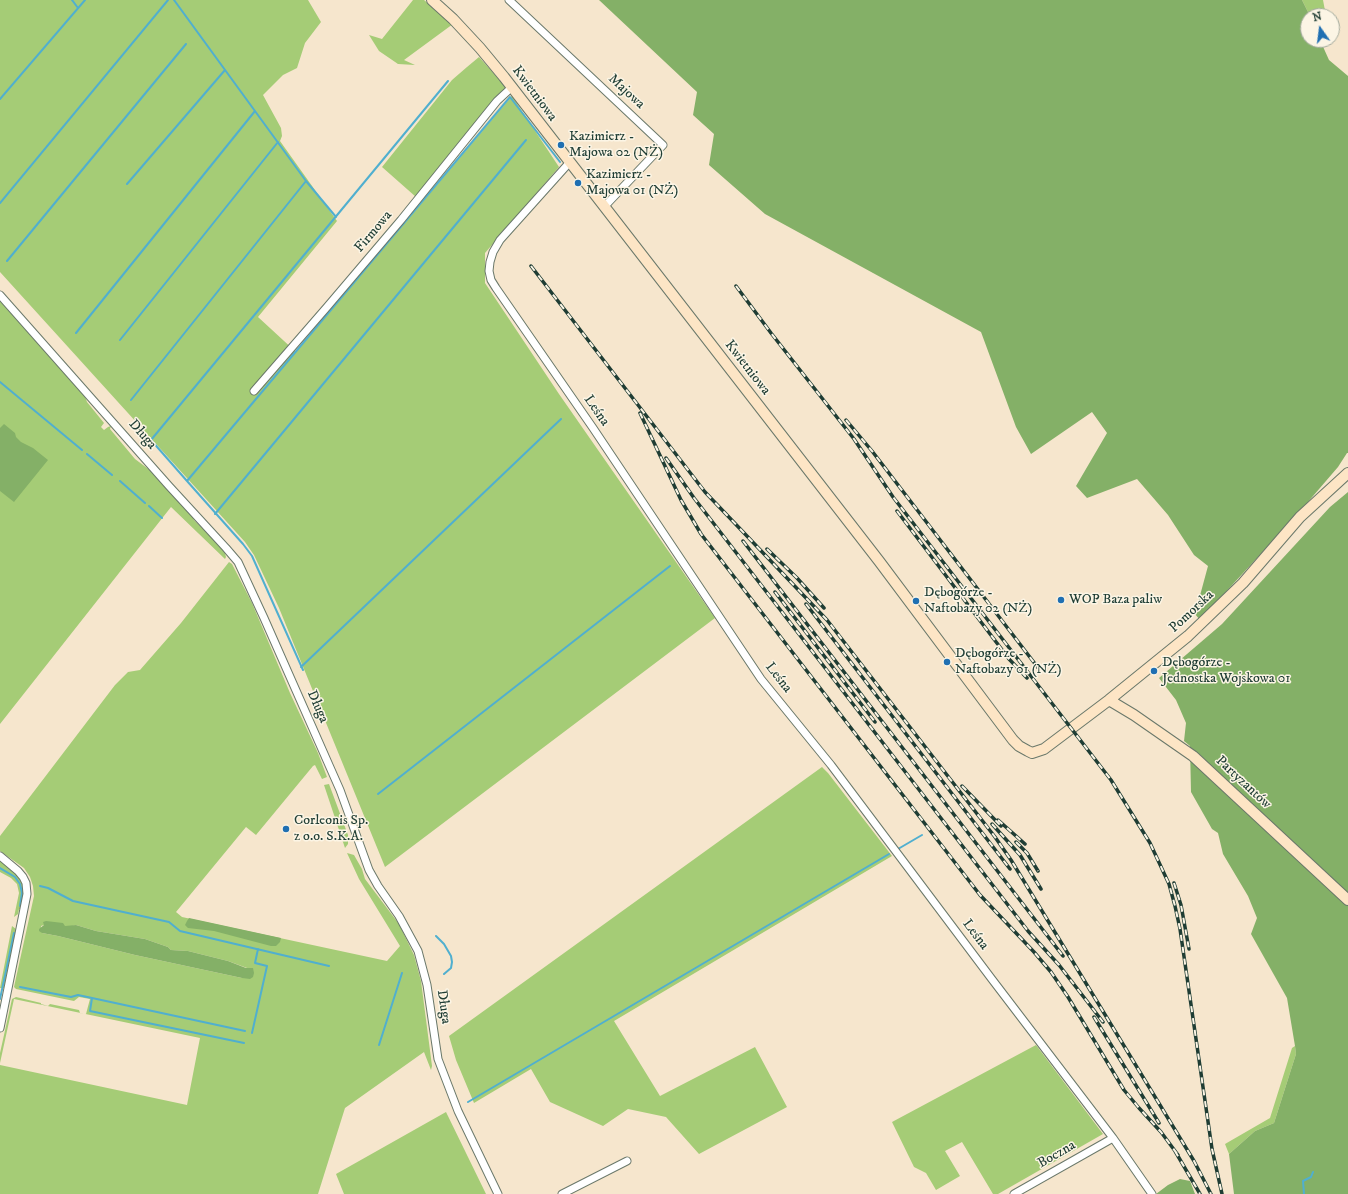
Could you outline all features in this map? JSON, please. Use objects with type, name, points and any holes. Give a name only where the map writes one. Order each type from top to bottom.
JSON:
[{"type":"street","name":"Kwietniowa","points":[[432,0],[453,19],[480,48],[879,561],[1013,740],[1019,746],[1028,751],[1032,753],[1036,752]]},
{"type":"street","name":"Majowa","points":[[509,0],[663,145],[604,207]]},
{"type":"street","name":"Firmowa","points":[[254,391],[401,220],[497,101],[511,88]]},
{"type":"street","name":"Leśna","points":[[569,163],[500,240],[492,252],[489,272],[496,288],[593,428],[761,679],[831,765],[1113,1138],[1152,1194]]},
{"type":"street","name":"Długa","points":[[0,295],[169,486],[226,548],[240,567],[340,790],[369,870],[378,886],[399,916],[418,951],[427,985],[438,1059],[458,1111],[498,1194]]},
{"type":"street","name":"Pomorska","points":[[1036,752],[1044,749],[1109,700],[1193,632],[1243,583],[1300,517],[1348,473]]},
{"type":"street","name":"Partyzantów","points":[[1109,700],[1134,715],[1193,756],[1348,900]]},
{"type":"street","points":[[0,856],[23,877],[26,883],[27,894],[0,1028]]},
{"type":"street","name":"Boczna","points":[[1014,1194],[1113,1138]]},
{"type":"street","points":[[562,1194],[627,1161]]},
{"type":"green space","points":[[0,0],[308,0],[321,22],[305,43],[297,68],[283,75],[263,95],[281,128],[282,136],[280,141],[337,221],[258,317],[296,352],[512,96],[559,167],[485,253],[485,283],[559,394],[715,618],[385,867],[279,608],[254,555],[245,542],[0,272]]},
{"type":"green space","points":[[413,0],[424,0],[453,24],[404,60],[415,65],[398,64],[379,51],[369,35],[382,39]]},
{"type":"green space","points":[[599,0],[1302,0],[1306,8],[1300,8],[1300,48],[1324,48],[1329,60],[1348,76],[1348,453],[1301,510],[1200,620],[1195,614],[1208,566],[1194,555],[1168,515],[1137,479],[1087,498],[1076,486],[1107,433],[1092,412],[1031,454],[1016,427],[981,332],[765,214],[709,165],[714,134],[693,115],[697,92]]},
{"type":"green space","points":[[1302,0],[1323,0],[1324,8],[1306,8]]},
{"type":"green space","points":[[479,57],[506,87],[416,197],[382,167],[452,80]]},
{"type":"green space","points":[[0,299],[84,393],[87,402],[104,423],[101,427],[104,430],[111,426],[110,429],[135,459],[151,471],[191,513],[194,520],[213,537],[224,550],[226,557],[225,559],[171,507],[0,724]]},
{"type":"green space","points":[[4,424],[15,433],[16,437],[21,442],[33,448],[48,460],[14,502],[0,491],[0,428]]},
{"type":"green space","points":[[1348,492],[1348,1194],[1234,1194],[1229,1154],[1255,1131],[1274,1123],[1296,1054],[1295,1046],[1287,998],[1251,934],[1257,918],[1248,896],[1223,854],[1218,833],[1212,829],[1191,792],[1190,746],[1184,741],[1186,723],[1176,700],[1159,678],[1222,624],[1330,507]]},
{"type":"green space","points":[[229,562],[232,564],[252,603],[290,693],[318,753],[327,777],[322,779],[315,765],[313,766],[256,835],[246,827],[176,912],[182,917],[387,961],[400,946],[359,879],[347,853],[354,855],[362,869],[365,879],[399,924],[414,955],[421,981],[432,1066],[431,1070],[424,1052],[345,1108],[318,1194],[0,1194],[0,1065],[187,1105],[200,1038],[84,1014],[86,1014],[90,999],[79,997],[74,1001],[16,989],[14,987],[34,896],[30,877],[24,868],[0,851],[0,836],[115,685],[128,672],[140,670],[181,623]],"holes":[[[76,925],[96,931],[145,939],[168,947],[171,950],[188,951],[228,961],[247,968],[253,968],[242,978],[42,933],[41,926],[69,927]]]},
{"type":"green space","points":[[822,767],[892,856],[614,1021],[660,1096],[755,1047],[787,1107],[699,1154],[666,1117],[628,1109],[603,1126],[550,1102],[531,1069],[474,1103],[456,1060],[449,1036]]},
{"type":"green space","points":[[329,784],[348,835],[348,844],[345,848],[324,785]]},
{"type":"green space","points":[[0,860],[21,880],[24,887],[22,909],[19,909],[18,914],[14,917],[19,893],[17,884],[11,878],[0,872]]},
{"type":"green space","points":[[189,918],[281,938],[280,942],[276,946],[271,946],[214,931],[188,928],[185,925]]},
{"type":"green space","points":[[43,922],[63,923],[65,926],[76,925],[96,931],[145,939],[168,947],[171,950],[188,951],[228,961],[246,968],[253,968],[253,977],[250,979],[242,978],[42,933],[39,929],[44,925]]},
{"type":"green space","points":[[12,926],[16,929],[4,988],[0,988]]},
{"type":"green space","points":[[16,997],[48,1006],[50,1004],[79,1010],[80,1013],[14,999],[0,1063],[0,1053],[12,999]]},
{"type":"green space","points":[[1036,1045],[1103,1134],[998,1194],[993,1194],[962,1142],[945,1151],[960,1176],[936,1190],[926,1173],[914,1167],[892,1122]]},
{"type":"green space","points":[[1295,1046],[1296,1054],[1274,1123],[1255,1131],[1229,1154],[1225,1144],[1270,1118],[1292,1048]]},
{"type":"green space","points":[[446,1112],[486,1194],[344,1194],[336,1174]]},
{"type":"green space","points":[[1180,1179],[1190,1181],[1195,1194],[1156,1194],[1168,1185]]},
{"type":"waterway","points":[[72,0],[78,8]]},
{"type":"waterway","points":[[0,99],[85,0]]},
{"type":"waterway","points":[[0,203],[168,0]]},
{"type":"waterway","points":[[174,0],[306,181],[336,217]]},
{"type":"waterway","points":[[7,261],[186,44]]},
{"type":"waterway","points":[[127,184],[225,70]]},
{"type":"waterway","points":[[448,81],[151,440],[187,481],[510,97],[560,162]]},
{"type":"waterway","points":[[76,333],[255,111]]},
{"type":"waterway","points":[[215,514],[526,140]]},
{"type":"waterway","points":[[120,340],[278,142]]},
{"type":"waterway","points":[[131,400],[306,181]]},
{"type":"waterway","points":[[0,382],[82,450]]},
{"type":"waterway","points":[[301,667],[561,419]]},
{"type":"waterway","points":[[87,454],[112,475]]},
{"type":"waterway","points":[[120,481],[145,503]]},
{"type":"waterway","points":[[187,481],[252,556],[303,670]]},
{"type":"waterway","points":[[149,506],[162,518]]},
{"type":"waterway","points":[[378,794],[670,566]]},
{"type":"waterway","points":[[898,849],[922,835]]},
{"type":"waterway","points":[[468,1102],[889,854]]},
{"type":"waterway","points":[[0,868],[15,877],[20,884],[22,893],[20,906]]},
{"type":"waterway","points":[[40,886],[48,888],[73,901],[169,922],[180,931],[329,966]]},
{"type":"waterway","points":[[0,999],[14,933]]},
{"type":"waterway","points":[[436,936],[444,944],[451,956],[451,968],[444,974]]},
{"type":"waterway","points":[[252,1033],[267,966],[255,963],[258,949]]},
{"type":"waterway","points":[[379,1045],[402,973]]},
{"type":"waterway","points":[[20,987],[71,997],[78,995],[92,998],[90,1011],[244,1043]]},
{"type":"waterway","points":[[92,998],[245,1031]]},
{"type":"waterway","points":[[1304,1194],[1303,1181],[1311,1177],[1313,1172]]},
{"type":"railway","points":[[531,266],[705,492],[827,620],[995,837],[1011,860],[1194,1161],[1211,1194]]},
{"type":"railway","points":[[736,286],[854,439],[893,497],[1111,780],[1150,843],[1169,884],[1180,929],[1212,1149],[1222,1194]]},
{"type":"railway","points":[[640,413],[681,500],[701,534],[980,895],[1051,972],[1068,997],[1124,1090],[1161,1132],[1178,1155]]},
{"type":"railway","points":[[846,420],[872,451],[1039,669]]},
{"type":"railway","points":[[666,458],[694,498],[1028,931],[1059,965],[1103,1022]]},
{"type":"railway","points":[[897,511],[1009,659],[1027,678]]},
{"type":"railway","points":[[743,541],[1063,956]]},
{"type":"railway","points":[[767,549],[797,578],[824,608]]},
{"type":"railway","points":[[775,592],[875,722]]},
{"type":"railway","points":[[806,604],[1010,869]]},
{"type":"railway","points":[[962,786],[1001,826]]},
{"type":"railway","points":[[998,820],[1025,844]]},
{"type":"railway","points":[[992,824],[1020,855],[1041,889]]},
{"type":"railway","points":[[1016,842],[1027,853],[1038,871]]},
{"type":"railway","points":[[1174,883],[1181,905],[1189,949]]},
{"type":"railway","points":[[1094,1017],[1159,1123]]},
{"type":"railway","points":[[1175,1151],[1200,1194]]},
{"type":"place","name":"Kazimierz - Majowa 02 (NŻ)","points":[[561,145]]},
{"type":"place","name":"Kazimierz - Majowa 01 (NŻ)","points":[[578,183]]},
{"type":"place","name":"WOP Baza paliw","points":[[1061,600]]},
{"type":"place","name":"Dębogórze - Naftobazy 02 (NŻ)","points":[[916,601]]},
{"type":"place","name":"Dębogórze - Naftobazy 01 (NŻ)","points":[[947,662]]},
{"type":"place","name":"Dębogórze - Jednostka Wojskowa 01","points":[[1154,671]]},
{"type":"place","name":"Corleonis Sp. z o.o. S.K.A.","points":[[286,829]]}]
